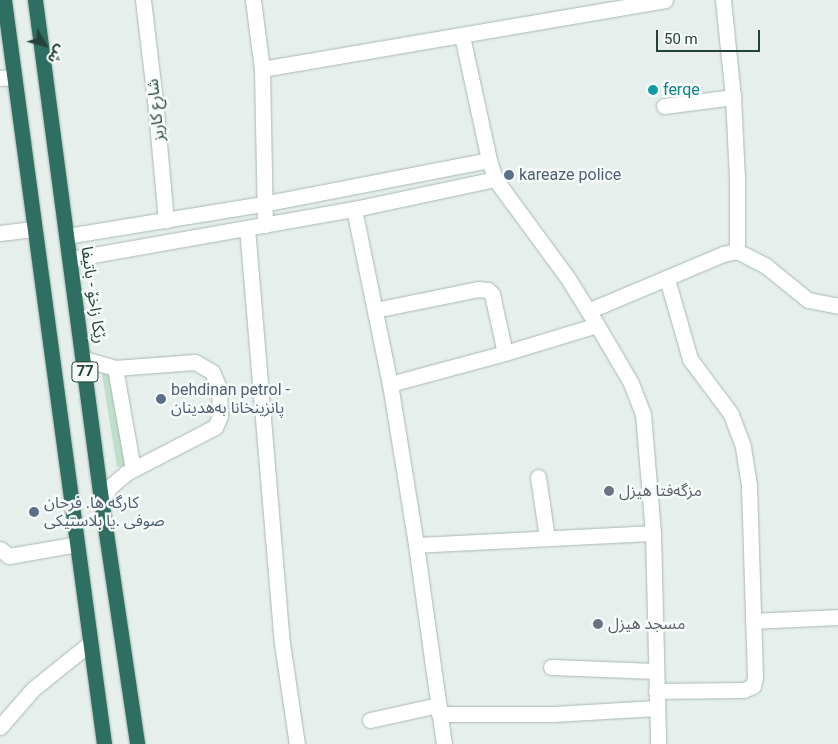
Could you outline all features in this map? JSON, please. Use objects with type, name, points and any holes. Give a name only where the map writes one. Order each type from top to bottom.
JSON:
[{"type":"highway","name":"رێکا زاخۆ - باتیفا","points":[[35,0],[84,359],[101,499],[137,744]]},
{"type":"highway","name":"77","points":[[3,4],[7,77],[35,228],[89,644],[104,744]]},
{"type":"street","name":"شارع كاريز","points":[[143,0],[156,100],[166,220]]},
{"type":"street","points":[[253,0],[262,69],[263,204],[265,225]]},
{"type":"street","points":[[262,69],[462,36],[574,7],[665,0]]},
{"type":"street","points":[[723,0],[733,96],[737,178],[737,251]]},
{"type":"street","points":[[462,36],[489,160],[495,179],[567,277],[597,324],[630,383],[643,414],[653,533],[658,744]]},
{"type":"street","points":[[664,106],[733,96]]},
{"type":"street","points":[[67,236],[263,204],[489,160]]},
{"type":"street","points":[[70,259],[354,209],[495,179]]},
{"type":"street","points":[[354,209],[390,384],[416,545],[444,744]]},
{"type":"street","points":[[0,233],[35,228]]},
{"type":"street","points":[[247,228],[282,643],[297,744]]},
{"type":"street","points":[[588,311],[723,254],[737,251],[766,266],[808,300],[838,306]]},
{"type":"street","points":[[656,691],[749,689],[755,681],[749,485],[743,446],[731,414],[690,359],[667,279]]},
{"type":"street","points":[[375,310],[478,289],[488,290],[492,294],[505,353]]},
{"type":"street","points":[[390,384],[505,353],[597,324]]},
{"type":"street","points":[[84,359],[115,368],[195,362],[212,372],[219,388],[220,416],[214,427],[133,469],[119,478],[101,499]]},
{"type":"street","points":[[115,368],[133,469]]},
{"type":"street","points":[[538,477],[547,538]]},
{"type":"street","points":[[416,545],[653,533]]},
{"type":"street","points":[[0,549],[10,556],[77,544]]},
{"type":"street","points":[[753,621],[838,617]]},
{"type":"street","points":[[0,727],[33,689],[89,644]]},
{"type":"street","points":[[551,667],[655,671]]},
{"type":"street","points":[[370,720],[439,710],[554,714],[657,708]]},
{"type":"green space","points":[[111,373],[125,466],[117,467],[102,374]]},
{"type":"place","name":"ferqe","points":[[653,90]]},
{"type":"place","name":"kareaze police","points":[[509,175]]},
{"type":"place","name":"behdinan petrol - پانزینخانا بەهدینان","points":[[161,399]]},
{"type":"place","name":"مزگەفتا هیزل","points":[[609,491]]},
{"type":"place","name":"کارگه ها. فرحان صوفی .یا بلاستیکی","points":[[34,512]]},
{"type":"place","name":"مسجد هيزل","points":[[598,624]]}]
